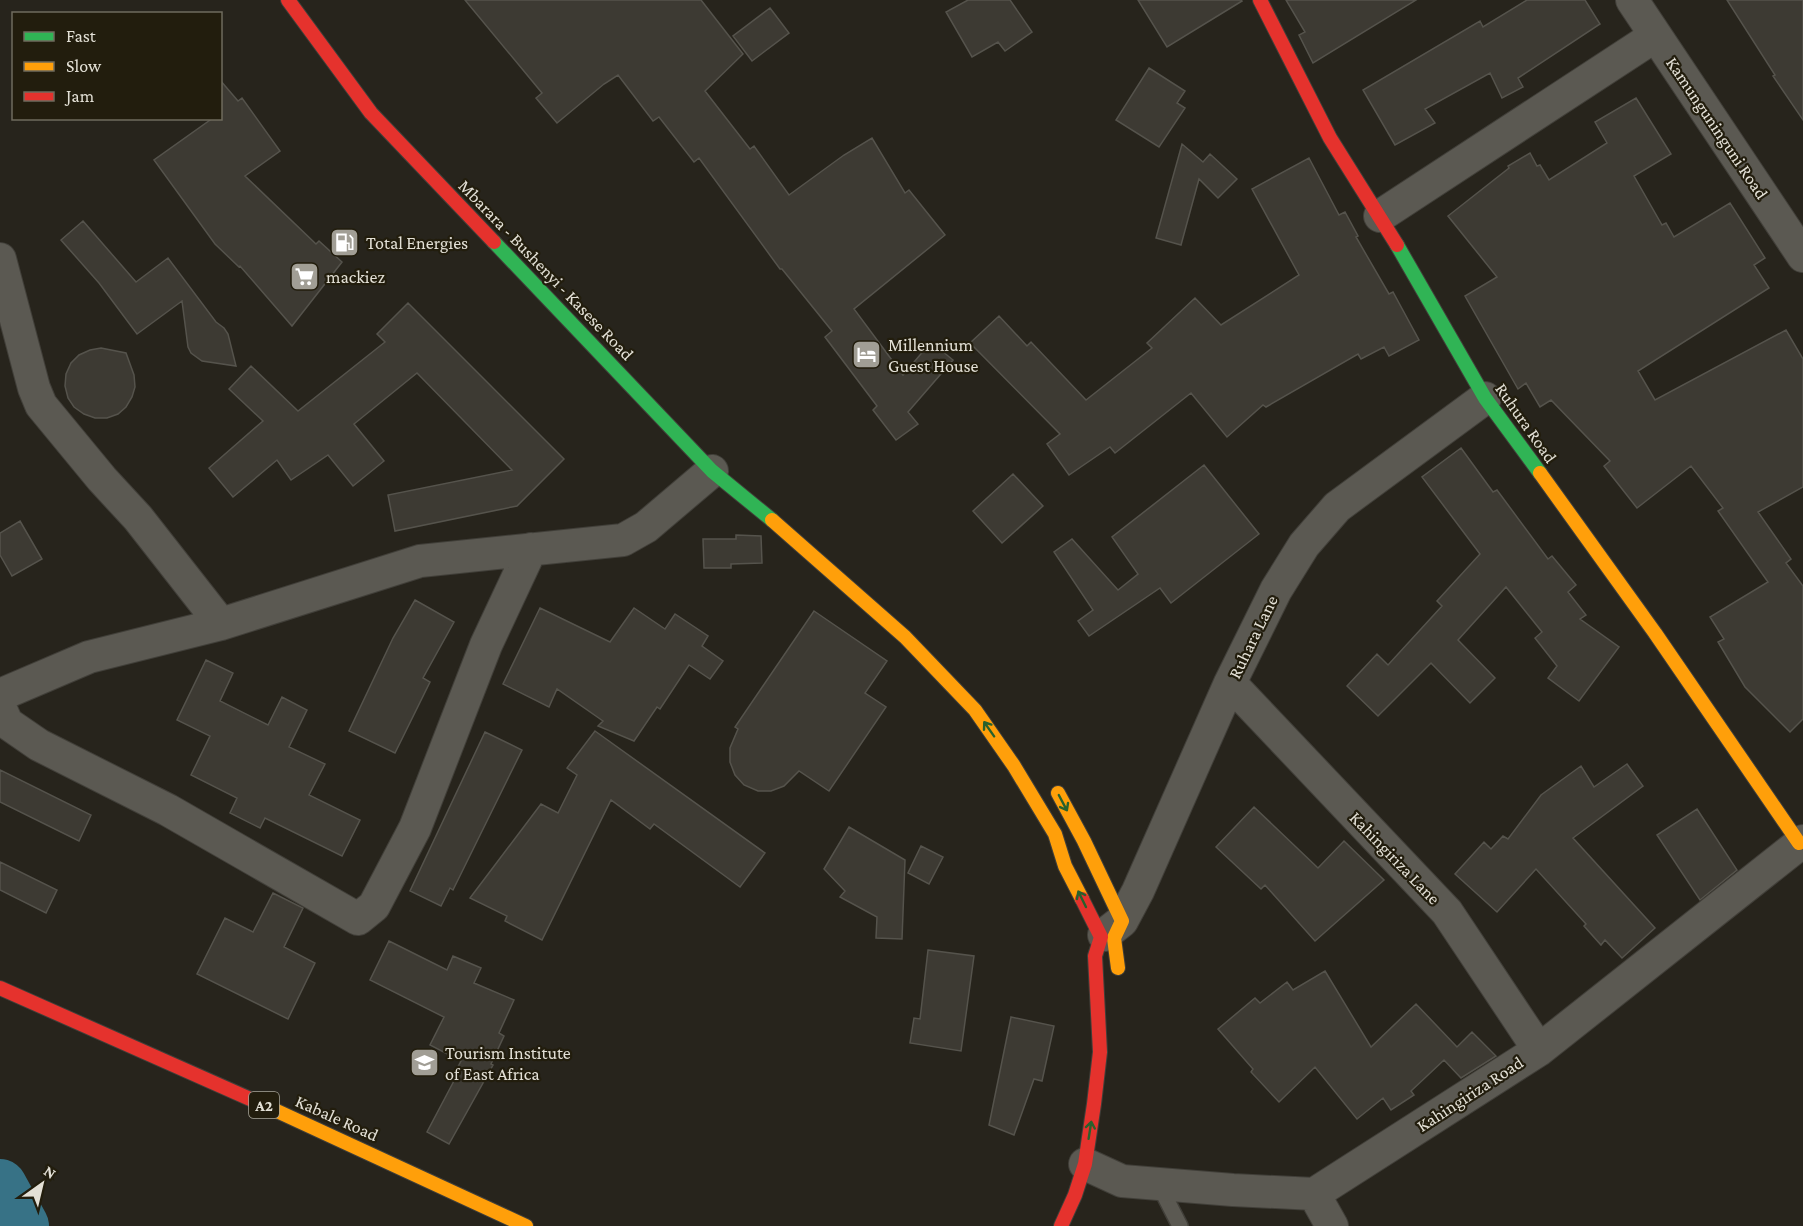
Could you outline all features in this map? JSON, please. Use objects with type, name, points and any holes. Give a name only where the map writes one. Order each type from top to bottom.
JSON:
[{"type":"main road","name":"Mbarara - Bushenyi - Kasese Road","points":[[288,0],[371,112],[712,471],[801,544],[905,637],[975,710],[1014,766],[1055,834],[1065,866],[1111,929]]},
{"type":"main road","name":"Ruhura Road","points":[[1260,0],[1330,138],[1380,216],[1485,398],[1655,633],[1801,842]]},
{"type":"main road","name":"Mbarara - Bushenyi - Kasese Road","points":[[801,544],[882,600],[909,622]]},
{"type":"main road","points":[[1052,784],[1084,841],[1114,938],[1119,983]]},
{"type":"main road","points":[[1061,1226],[1075,1195],[1096,1169],[1094,1104],[1100,1053],[1095,956],[1111,929]]},
{"type":"main road","name":"Kabale Road","points":[[0,988],[352,1144],[526,1226]]},
{"type":"street","name":"Kamunguninguni Road","points":[[1632,0],[1803,255]]},
{"type":"street","points":[[1380,216],[1655,36]]},
{"type":"street","points":[[0,259],[34,388],[41,405],[102,479],[138,518],[221,624]]},
{"type":"street","name":"Ruhara Lane","points":[[1111,929],[1138,891],[1230,683],[1276,590],[1304,545],[1337,507],[1485,398]]},
{"type":"street","points":[[0,695],[89,657],[221,624],[420,561],[623,540],[646,527],[712,471]]},
{"type":"street","points":[[0,707],[7,723],[39,745],[168,810],[358,919],[374,906],[415,828],[486,645],[531,549]]},
{"type":"street","name":"Kahingiriza Lane","points":[[1230,683],[1447,912],[1539,1050]]},
{"type":"street","name":"Kahingiriza Road","points":[[1314,1194],[1539,1050],[1801,842]]},
{"type":"street","points":[[1096,1169],[1122,1181],[1314,1194],[1332,1226]]},
{"type":"lane","points":[[1159,1185],[1180,1226]]},
{"type":"building","points":[[465,0],[701,0],[743,54],[705,91],[750,149],[754,146],[789,195],[844,155],[872,138],[905,193],[909,190],[945,235],[854,309],[903,375],[931,342],[953,360],[908,412],[918,424],[896,440],[873,410],[877,406],[825,337],[832,331],[780,269],[699,158],[694,162],[659,117],[653,121],[618,75],[557,123],[536,98],[542,93]]},
{"type":"building","points":[[968,0],[1010,0],[1032,32],[1005,51],[998,42],[972,57],[946,12]]},
{"type":"building","points":[[1138,0],[1241,0],[1242,1],[1167,47]]},
{"type":"building","points":[[1286,0],[1416,0],[1313,63],[1299,35],[1305,32]]},
{"type":"building","points":[[1527,0],[1585,0],[1600,24],[1518,78],[1523,87],[1502,98],[1490,73],[1425,109],[1435,123],[1395,145],[1363,90],[1480,21],[1483,27]]},
{"type":"building","points":[[1727,0],[1803,0],[1803,120],[1773,76],[1775,75]]},
{"type":"building","points":[[770,8],[789,33],[752,61],[733,36]]},
{"type":"building","points":[[1149,68],[1185,91],[1177,103],[1185,108],[1159,147],[1116,120]]},
{"type":"building","points":[[222,82],[238,101],[242,98],[280,151],[245,176],[316,244],[319,241],[342,262],[292,326],[240,266],[215,244],[154,160],[210,120],[222,120]]},
{"type":"building","points":[[1636,98],[1671,154],[1634,176],[1662,225],[1666,223],[1674,237],[1730,203],[1765,258],[1754,265],[1769,288],[1638,371],[1655,400],[1786,330],[1803,359],[1803,487],[1758,512],[1791,559],[1786,563],[1803,586],[1803,719],[1790,732],[1745,687],[1718,642],[1724,639],[1710,617],[1768,582],[1718,511],[1723,508],[1691,466],[1637,508],[1604,466],[1610,461],[1551,400],[1540,407],[1526,383],[1518,389],[1465,296],[1497,277],[1448,216],[1509,168],[1508,166],[1530,153],[1549,180],[1607,143],[1595,122]]},
{"type":"building","points":[[1182,144],[1203,162],[1210,154],[1237,179],[1218,198],[1199,179],[1181,245],[1156,238]]},
{"type":"building","points":[[1309,158],[1339,215],[1345,212],[1358,236],[1356,237],[1389,294],[1393,292],[1419,340],[1389,356],[1384,347],[1361,359],[1358,354],[1266,407],[1263,405],[1227,437],[1191,393],[1115,453],[1110,447],[1069,475],[1047,444],[1060,434],[970,343],[999,316],[1027,346],[1031,342],[1086,400],[1152,348],[1147,343],[1195,298],[1221,325],[1299,275],[1252,189]]},
{"type":"building","points":[[83,221],[136,282],[168,258],[216,322],[228,334],[236,366],[202,361],[191,353],[188,347],[182,301],[137,334],[99,283],[61,240]]},
{"type":"building","points":[[408,303],[564,459],[517,506],[395,531],[388,495],[512,470],[417,373],[354,424],[384,461],[353,486],[328,455],[291,480],[277,460],[233,497],[209,468],[263,421],[229,389],[251,366],[298,411],[385,342],[377,334]]},
{"type":"building","points":[[101,348],[126,353],[134,375],[135,387],[126,407],[118,414],[107,418],[95,418],[74,407],[68,398],[65,386],[66,374],[71,363],[79,355]]},
{"type":"building","points":[[1461,448],[1493,492],[1497,490],[1548,559],[1552,556],[1576,585],[1568,592],[1586,615],[1580,619],[1619,647],[1579,701],[1548,678],[1557,666],[1535,638],[1542,632],[1506,587],[1458,640],[1495,678],[1470,703],[1431,663],[1378,716],[1347,686],[1377,654],[1388,665],[1442,606],[1437,601],[1480,554],[1422,477]]},
{"type":"building","points":[[1204,465],[1259,534],[1171,603],[1160,588],[1089,636],[1078,621],[1093,610],[1054,552],[1072,539],[1118,590],[1138,574],[1112,537]]},
{"type":"building","points":[[1013,474],[1043,506],[1002,543],[973,511]]},
{"type":"building","points":[[20,521],[42,559],[12,576],[0,555],[0,533]]},
{"type":"building","points":[[736,535],[761,536],[762,563],[731,564],[731,568],[704,568],[703,539],[736,539]]},
{"type":"building","points":[[415,600],[454,622],[423,678],[430,682],[395,753],[349,731],[393,638]]},
{"type":"building","points":[[540,608],[610,642],[634,608],[665,629],[675,614],[708,636],[702,646],[723,661],[710,679],[689,665],[660,709],[657,707],[634,741],[598,726],[603,721],[557,689],[549,707],[503,684]]},
{"type":"building","points":[[814,611],[887,661],[865,693],[886,707],[829,791],[799,771],[784,786],[771,791],[758,791],[744,785],[735,775],[730,762],[730,748],[738,729],[735,727]]},
{"type":"building","points":[[206,660],[233,673],[220,701],[268,725],[282,697],[307,710],[289,747],[325,764],[309,795],[360,820],[342,856],[265,818],[260,828],[230,813],[237,798],[191,775],[210,736],[177,720]]},
{"type":"building","points":[[595,731],[765,853],[740,887],[654,824],[650,829],[611,800],[542,940],[505,921],[507,916],[470,898],[541,804],[558,813],[577,775],[567,768]]},
{"type":"building","points":[[485,732],[522,750],[453,890],[450,888],[441,906],[410,891]]},
{"type":"building","points":[[1627,764],[1643,786],[1573,838],[1655,928],[1622,958],[1605,940],[1601,945],[1584,926],[1586,924],[1536,869],[1497,912],[1455,874],[1484,842],[1491,849],[1503,836],[1508,839],[1541,795],[1581,766],[1594,787]]},
{"type":"building","points":[[0,770],[91,815],[79,841],[0,802]]},
{"type":"building","points":[[1254,807],[1318,868],[1344,841],[1384,880],[1315,941],[1265,885],[1261,889],[1216,847]]},
{"type":"building","points":[[1697,809],[1737,870],[1700,900],[1657,835]]},
{"type":"building","points":[[849,827],[905,860],[902,939],[876,938],[877,917],[840,897],[845,891],[824,869]]},
{"type":"building","points":[[921,846],[943,857],[929,884],[908,873]]},
{"type":"building","points":[[0,862],[57,890],[46,913],[0,890]]},
{"type":"building","points":[[273,893],[303,908],[284,947],[315,963],[288,1019],[197,974],[225,918],[253,932]]},
{"type":"building","points":[[389,941],[447,970],[453,956],[481,968],[474,983],[514,1000],[499,1033],[504,1036],[491,1064],[493,1065],[449,1144],[427,1132],[456,1077],[453,1076],[461,1061],[430,1045],[444,1017],[370,980]]},
{"type":"building","points":[[928,950],[974,956],[961,1051],[910,1043],[914,1018],[920,1019]]},
{"type":"building","points":[[1325,971],[1371,1047],[1416,1004],[1457,1047],[1472,1032],[1496,1056],[1461,1078],[1444,1060],[1411,1091],[1414,1095],[1391,1110],[1383,1098],[1357,1119],[1315,1067],[1279,1102],[1251,1072],[1253,1069],[1218,1029],[1255,998],[1260,1003],[1287,982],[1293,990]]},
{"type":"building","points":[[1011,1017],[1054,1026],[1042,1081],[1034,1079],[1014,1135],[989,1125]]},
{"type":"waterway","points":[[0,1186],[22,1226]]},
{"type":"traffic: fast","points":[[494,242],[712,471],[772,520]]},
{"type":"traffic: fast","points":[[1397,245],[1485,398],[1540,473]]},
{"type":"traffic: slow","points":[[1540,473],[1655,633],[1799,843]]},
{"type":"traffic: slow","points":[[772,520],[905,637],[975,710],[1014,766],[1055,834],[1065,866],[1082,899]]},
{"type":"traffic: slow","points":[[1058,793],[1122,921],[1114,938],[1118,968]]},
{"type":"traffic: slow","points":[[266,1106],[526,1226]]},
{"type":"traffic: jam","points":[[288,0],[371,113],[494,242]]},
{"type":"traffic: jam","points":[[1260,0],[1330,138],[1397,245]]},
{"type":"traffic: jam","points":[[1061,1226],[1075,1195],[1085,1164],[1100,1052],[1095,956],[1101,937],[1082,899]]},
{"type":"traffic: jam","points":[[0,988],[266,1106]]},
{"type":"place","name":"Total Energies","points":[[345,243]]},
{"type":"place","name":"mackiez","points":[[305,277]]},
{"type":"place","name":"Millennium Guest House","points":[[867,355]]},
{"type":"place","name":"Tourism Institute of East Africa","points":[[424,1063]]}]
